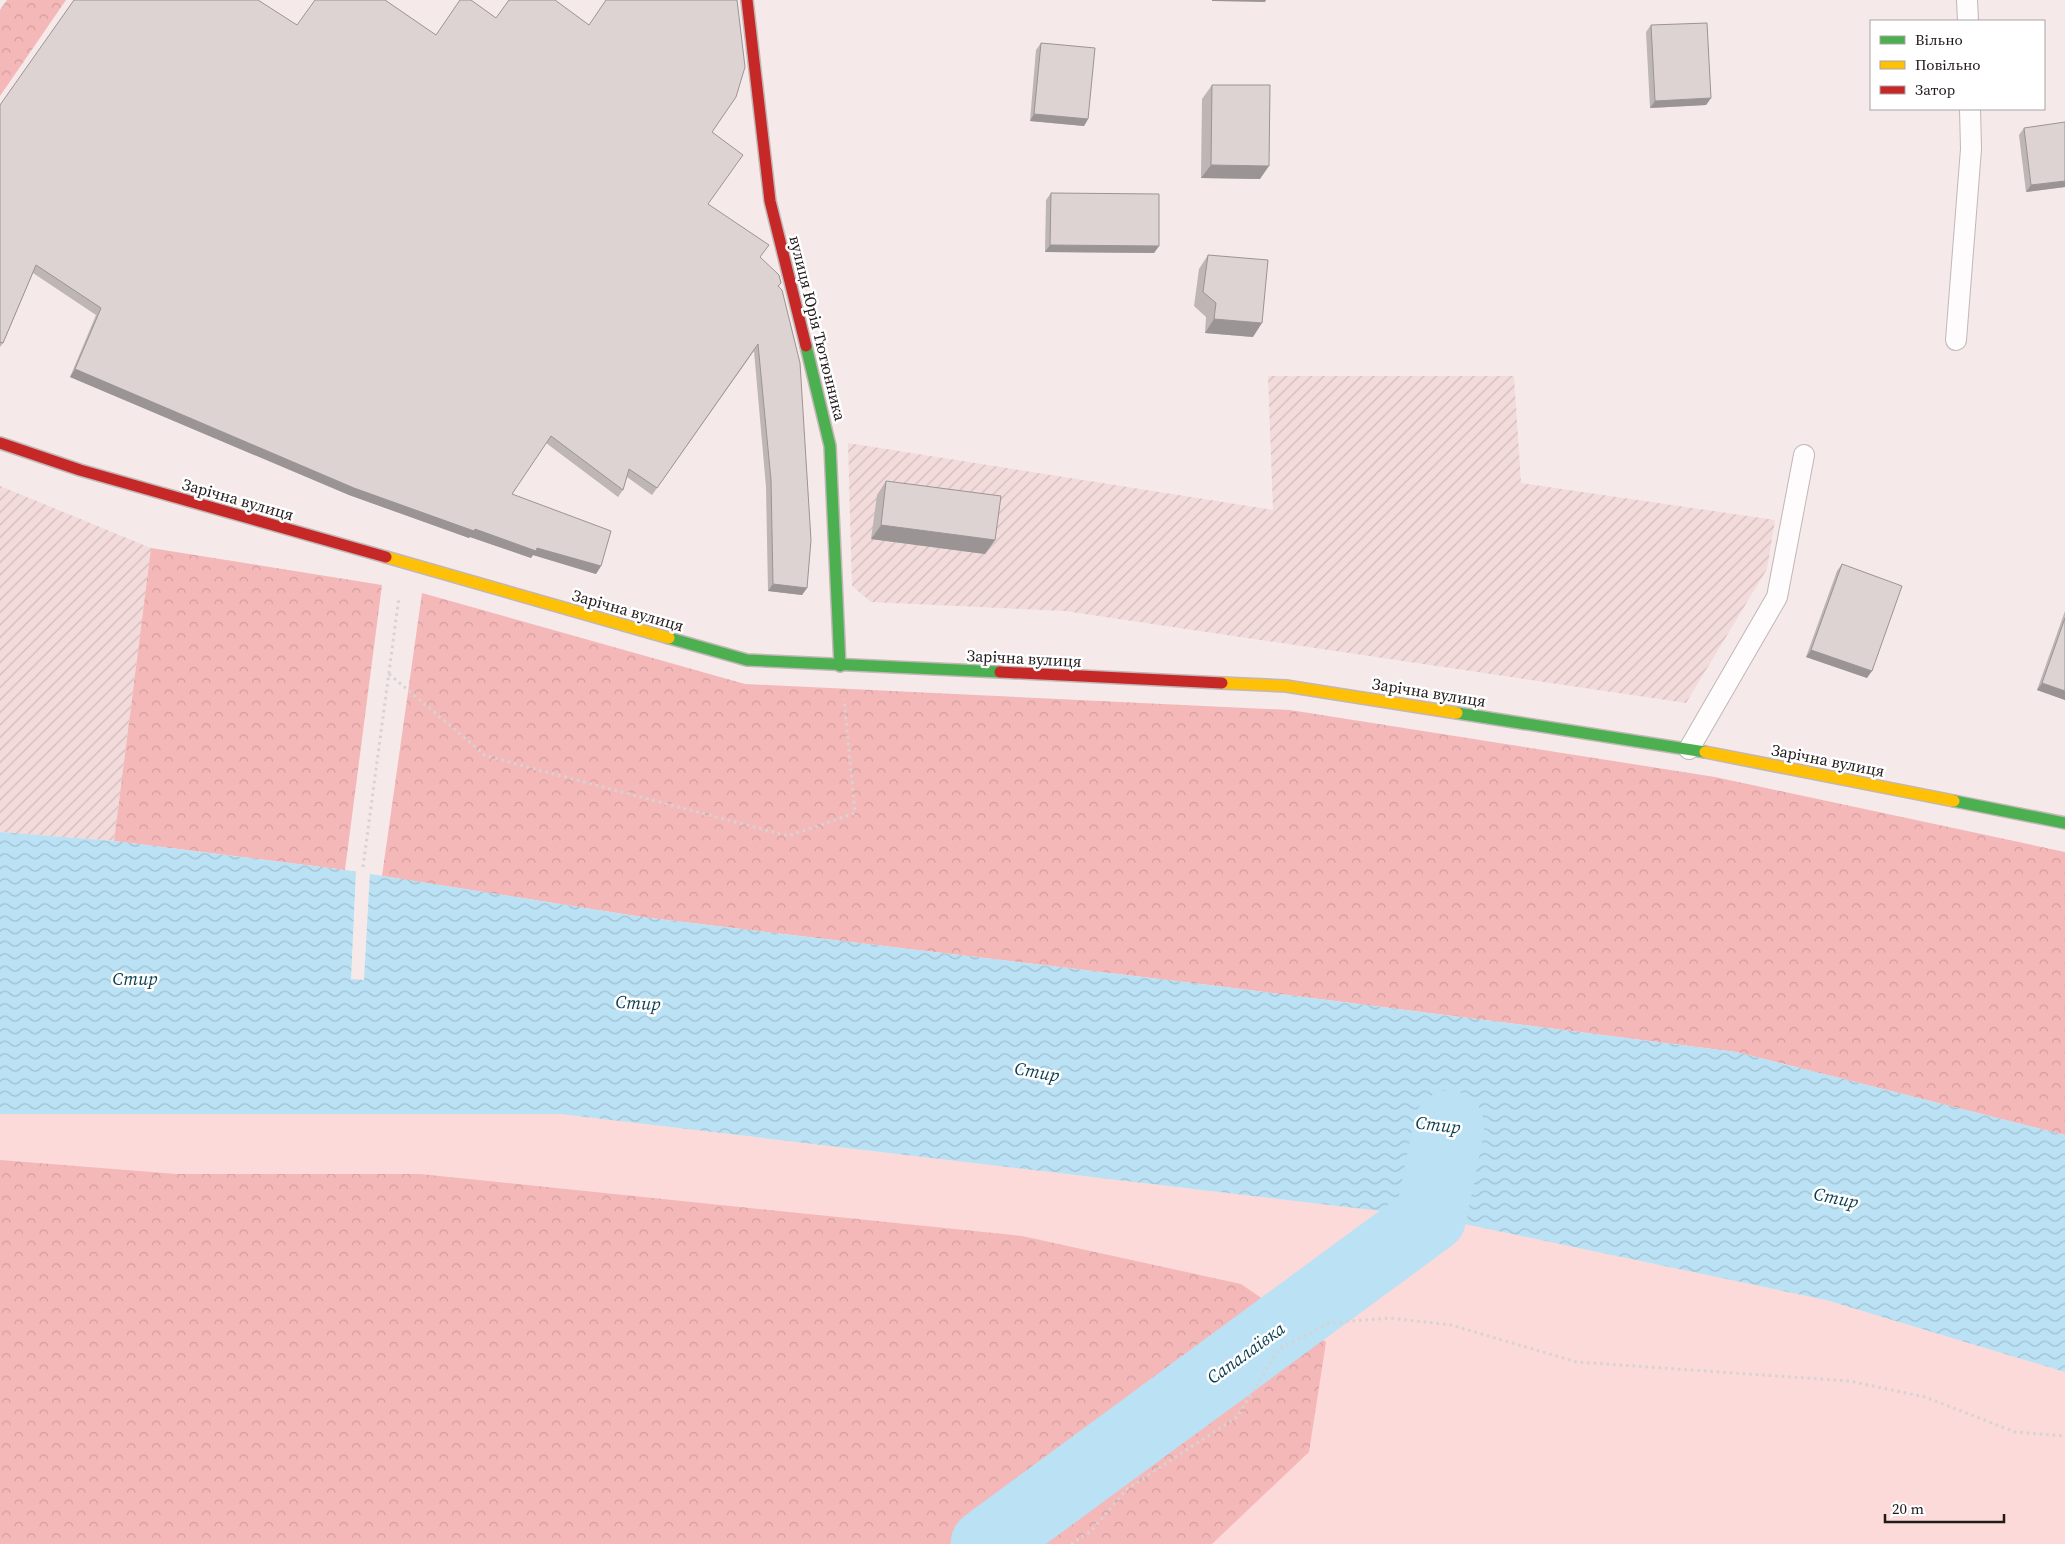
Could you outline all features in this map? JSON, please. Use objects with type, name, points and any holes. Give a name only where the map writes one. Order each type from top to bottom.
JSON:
[{"type":"street","name":"вулиця Юрія Тютюнника","points":[[747,0],[770,201],[830,446],[840,666]]},
{"type":"street","name":"Зарічна вулиця","points":[[0,442],[80,470],[404,564],[747,660],[840,666],[1286,686],[1689,749],[2065,823]]},
{"type":"lane","points":[[1968,0],[1968,20]]},
{"type":"lane","points":[[1956,340],[1971,149],[1970,110]]},
{"type":"lane","points":[[1689,749],[1777,597],[1804,455]]},
{"type":"path","points":[[363,867],[404,564]]},
{"type":"path","points":[[389,674],[486,756],[788,836],[855,813],[840,666]]},
{"type":"path","points":[[1071,1544],[1092,1531],[1127,1489],[1237,1417],[1279,1349],[1329,1324],[1390,1318],[1451,1325],[1577,1362],[1849,1381],[1924,1397],[2015,1432],[2065,1436]]},
{"type":"shaded area","points":[[1268,376],[1514,376],[1521,483],[1775,520],[1767,569],[1686,703],[1065,611],[871,602],[852,586],[848,443],[1273,510]]},
{"type":"shaded area","points":[[0,486],[151,548],[114,841],[0,832]]},
{"type":"shaded area","points":[[0,1114],[560,1114],[1431,1217],[1826,1300],[2065,1372],[2065,1544],[0,1544]]},
{"type":"green space","points":[[7,0],[66,0],[0,96],[0,10]]},
{"type":"green space","points":[[151,548],[382,585],[345,870],[114,841]]},
{"type":"green space","points":[[422,593],[745,684],[1290,710],[1715,777],[2065,852],[2065,1135],[1736,1052],[1209,985],[642,917],[382,876]]},
{"type":"green space","points":[[0,1160],[177,1174],[420,1174],[1022,1236],[1241,1284],[1326,1342],[1309,1452],[1212,1544],[0,1544]]},
{"type":"water","name":"Стир","points":[[0,832],[114,841],[345,870],[642,917],[1209,985],[1736,1052],[2065,1135],[2065,1372],[1826,1300],[1431,1217],[560,1114],[0,1114]]},
{"type":"pier","points":[[356,869],[370,872],[364,980],[351,979]]},
{"type":"building","points":[[74,0],[258,0],[297,25],[315,0],[385,0],[436,35],[460,0],[471,0],[496,18],[509,0],[555,0],[589,25],[606,0],[737,0],[745,67],[736,97],[712,132],[743,155],[708,204],[769,245],[760,257],[779,275],[781,283],[778,286],[782,290],[800,363],[811,540],[807,588],[773,584],[771,480],[758,344],[657,488],[629,469],[623,490],[551,436],[512,494],[611,531],[601,566],[537,548],[536,551],[354,488],[75,369],[101,308],[36,265],[3,343],[0,342],[0,105]]},
{"type":"building","points":[[1707,23],[1711,98],[1655,101],[1651,25]]},
{"type":"building","points":[[1041,43],[1095,48],[1088,119],[1034,114]]},
{"type":"building","points":[[1212,85],[1270,85],[1269,166],[1211,165]]},
{"type":"building","points":[[2065,122],[2065,181],[2031,185],[2024,128]]},
{"type":"building","points":[[1051,193],[1159,194],[1159,246],[1050,245]]},
{"type":"building","points":[[1208,255],[1268,260],[1262,323],[1214,319],[1216,303],[1203,292]]},
{"type":"building","points":[[886,481],[1001,496],[995,540],[881,525]]},
{"type":"building","points":[[1842,564],[1902,586],[1872,671],[1811,650]]},
{"type":"building","points":[[2065,618],[2065,691],[2042,683]]},
{"type":"waterway","name":"Сапалаївка","points":[[986,1544],[1431,1217],[1449,1126]]},
{"type":"traffic: fast","points":[[806,346],[830,446],[840,666]]},
{"type":"traffic: fast","points":[[669,638],[747,660],[1000,672]]},
{"type":"traffic: fast","points":[[1457,713],[1705,752]]},
{"type":"traffic: fast","points":[[1954,801],[2065,823]]},
{"type":"traffic: slow","points":[[386,557],[669,638]]},
{"type":"traffic: slow","points":[[1222,683],[1286,686],[1457,713]]},
{"type":"traffic: slow","points":[[1705,752],[1954,801]]},
{"type":"traffic: jam","points":[[747,0],[770,201],[806,346]]},
{"type":"traffic: jam","points":[[0,443],[80,470],[386,557]]},
{"type":"traffic: jam","points":[[1000,672],[1222,683]]}]
